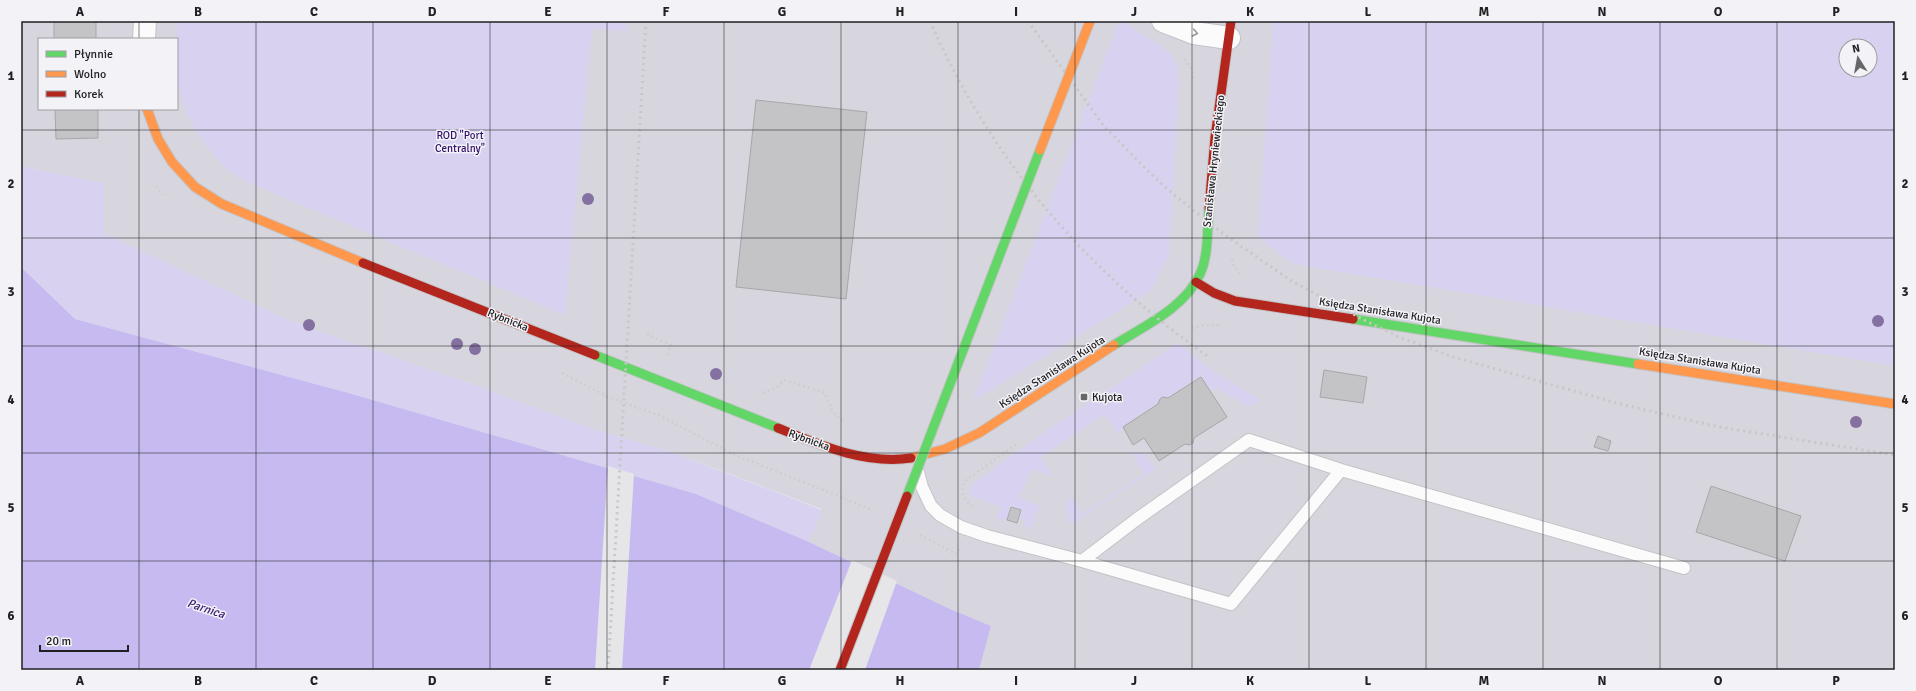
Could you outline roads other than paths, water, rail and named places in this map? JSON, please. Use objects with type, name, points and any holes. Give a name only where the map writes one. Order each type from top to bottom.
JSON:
[{"type":"street","points":[[144,38],[145,21]]},
{"type":"street","points":[[840,670],[1090,21]]},
{"type":"street","name":"Stanisława Hryniewieckiego","points":[[1163,21],[1189,32],[1230,30],[1211,170],[1206,252],[1203,265],[1196,282]]},
{"type":"street","name":"Rybnicka","points":[[147,110],[158,139],[174,165],[195,187],[222,204],[370,266],[808,440],[865,457],[894,459],[915,457]]},
{"type":"street","name":"Księdza Stanisława Kujota","points":[[915,457],[949,447],[994,424],[1169,310],[1186,295],[1196,282],[1214,293],[1235,301],[1895,404]]},
{"type":"lane","points":[[1082,561],[1137,519],[1249,440],[1341,470],[1684,568]]},
{"type":"lane","points":[[915,457],[921,482],[928,500],[935,511],[947,520],[961,527],[987,536],[1082,561],[1231,604],[1341,470]]},
{"type":"water","name":"Parnica","points":[[21,267],[75,319],[352,394],[696,494],[809,542],[950,609],[991,626],[979,670],[21,670]]},
{"type":"railway","points":[[608,670],[646,21]]},
{"type":"railway","points":[[930,21],[954,72],[982,120],[1013,166],[1046,209],[1083,250],[1123,288],[1165,324],[1210,358]]},
{"type":"railway","points":[[1028,21],[1103,125],[1174,195],[1225,235],[1290,280],[1366,321],[1399,337],[1453,357],[1624,405],[1719,427],[1895,455]]},
{"type":"place","name":"Kujota","points":[[1084,397]]},
{"type":"park label","name":"ROD \"Port Centralny\"","points":[[460,141]]}]
